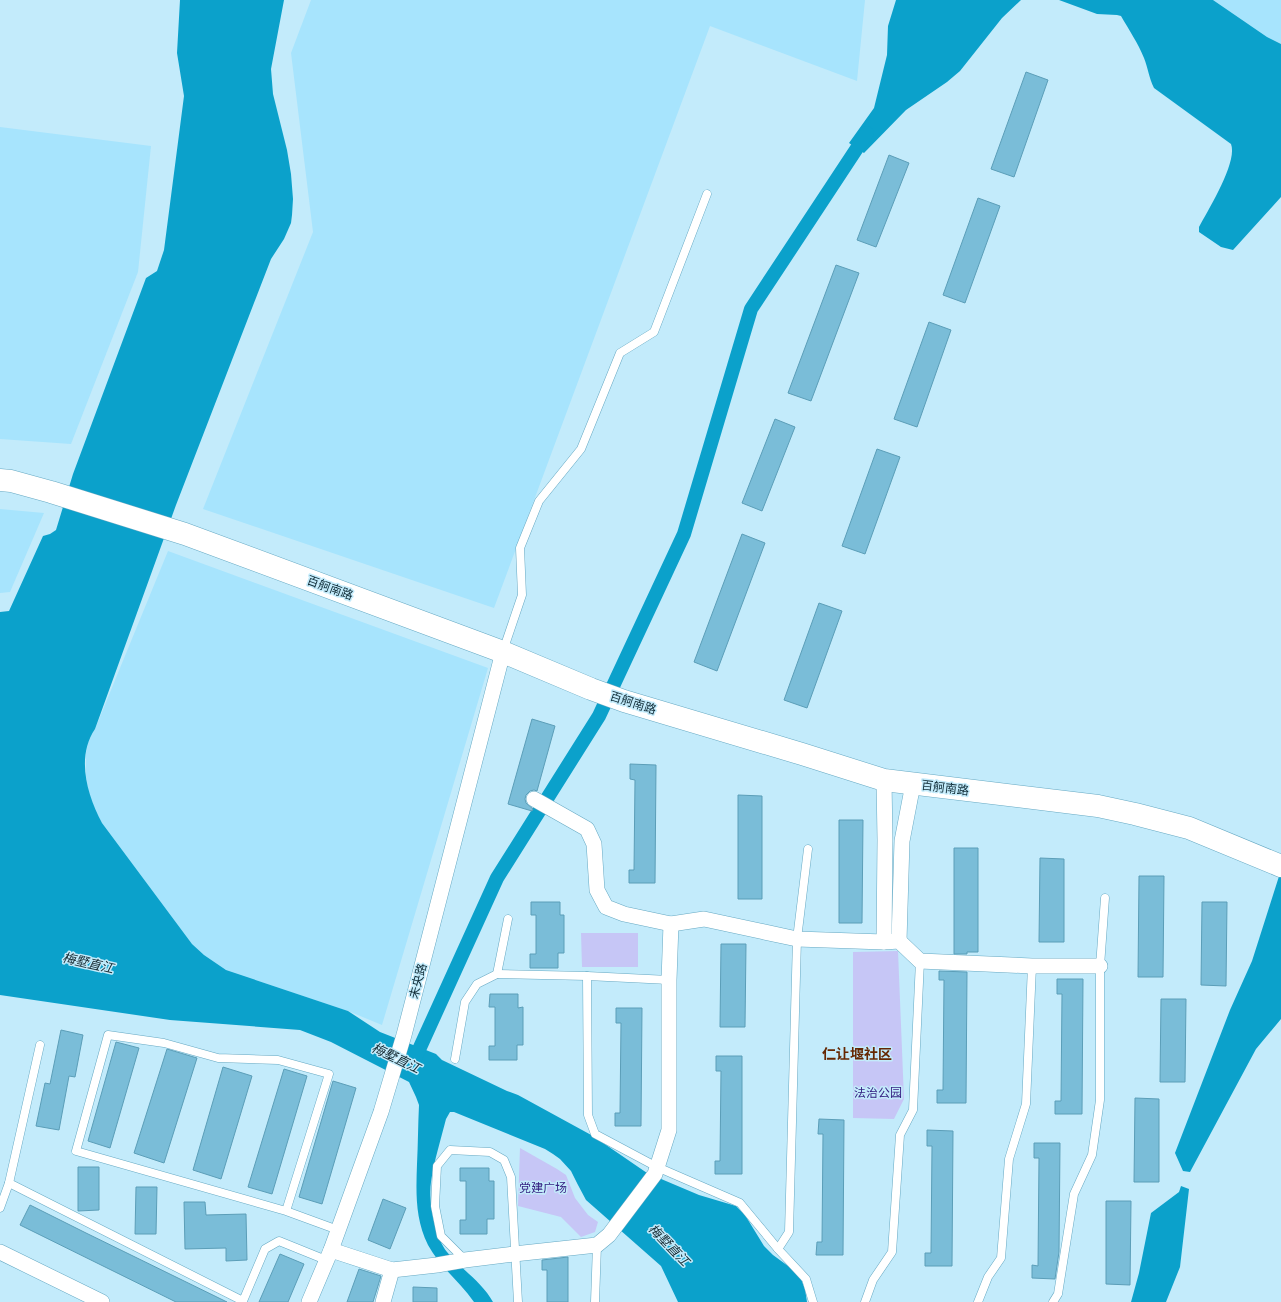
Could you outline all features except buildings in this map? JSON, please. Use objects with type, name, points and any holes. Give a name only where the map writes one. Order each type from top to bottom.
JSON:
[{"type":"street","name":"百舸南路","points":[[0,480],[11,481],[51,492],[184,534],[503,652],[590,689],[624,701],[884,780],[1098,806],[1189,828],[1280,865]]},
{"type":"street","name":"未央路","points":[[309,1302],[329,1255],[381,1112],[404,1035],[503,652]]},
{"type":"street","points":[[884,780],[885,840],[891,941]]},
{"type":"street","points":[[891,941],[902,840],[913,784]]},
{"type":"street","points":[[534,800],[587,829],[594,844],[597,890],[606,907],[624,914],[671,924],[704,919],[797,939],[891,941],[920,961],[1032,966],[1100,966]]},
{"type":"street","points":[[329,1255],[392,1270],[597,1245],[609,1234],[656,1170],[669,1130],[669,980],[671,924]]},
{"type":"street","points":[[0,1252],[102,1302]]},
{"type":"street","points":[[383,1302],[392,1270]]},
{"type":"lane","points":[[503,652],[522,595],[520,548],[539,501],[581,449],[620,353],[654,332],[707,194]]},
{"type":"lane","points":[[778,1249],[788,1232],[797,939],[808,849]]},
{"type":"lane","points":[[1053,1302],[1058,1294],[1074,1194],[1092,1156],[1100,1100],[1100,966],[1105,898]]},
{"type":"lane","points":[[498,974],[508,919]]},
{"type":"lane","points":[[866,1302],[873,1280],[892,1252],[900,1135],[913,1110],[920,961]]},
{"type":"lane","points":[[978,1302],[988,1277],[1001,1258],[1009,1159],[1026,1104],[1032,966]]},
{"type":"lane","points":[[455,1059],[466,1002],[477,984],[498,974],[669,980]]},
{"type":"lane","points":[[587,976],[588,1115],[595,1134],[656,1170],[740,1203],[778,1249],[806,1279],[813,1302]]},
{"type":"lane","points":[[286,1211],[329,1074],[278,1060],[218,1058],[164,1043],[108,1035],[76,1151],[286,1211],[338,1230]]},
{"type":"lane","points":[[0,1208],[9,1183],[40,1045]]},
{"type":"lane","points":[[462,1261],[441,1236],[435,1206],[437,1166],[450,1150],[490,1152],[504,1160],[511,1177],[514,1254],[518,1302]]},
{"type":"lane","points":[[9,1183],[243,1301],[265,1249],[279,1241],[329,1255]]},
{"type":"lane","points":[[595,1302],[597,1245]]},
{"type":"shaded area","points":[[311,0],[865,0],[857,81],[710,26],[494,608],[203,509],[313,232],[291,53]]},
{"type":"shaded area","points":[[1213,0],[1281,0],[1281,44],[1267,37]]},
{"type":"shaded area","points":[[0,127],[151,146],[138,272],[71,444],[0,439]]},
{"type":"shaded area","points":[[0,509],[44,513],[10,592],[0,593]]},
{"type":"shaded area","points":[[168,551],[488,668],[382,1025],[348,1011],[226,970],[204,955],[192,944],[102,823],[94,809],[86,777],[87,744],[95,729]]},
{"type":"green space","points":[[581,933],[638,933],[638,967],[582,967]]},
{"type":"green space","name":"法治公园","points":[[898,951],[904,1099],[894,1119],[853,1118],[853,952]]},
{"type":"green space","name":"党建广场","points":[[520,1148],[566,1175],[575,1198],[588,1215],[598,1222],[595,1232],[581,1237],[561,1217],[518,1206]]},
{"type":"water","name":"梅墅直江","points":[[180,0],[284,0],[271,69],[273,94],[287,150],[291,174],[293,199],[292,215],[291,223],[284,239],[271,259],[176,505],[95,729],[89,740],[85,764],[86,776],[92,800],[102,823],[192,944],[204,955],[226,970],[348,1011],[380,1032],[436,1054],[442,1060],[518,1095],[593,1136],[647,1173],[699,1195],[736,1206],[745,1215],[764,1246],[773,1255],[799,1274],[805,1289],[807,1302],[678,1302],[661,1266],[586,1200],[571,1171],[560,1159],[545,1149],[454,1112],[450,1112],[446,1119],[432,1174],[430,1190],[433,1218],[439,1237],[447,1252],[483,1288],[493,1302],[474,1302],[433,1253],[428,1245],[421,1225],[417,1205],[416,1185],[419,1105],[409,1082],[331,1042],[300,1030],[170,1020],[0,995],[0,612],[9,611],[43,536],[56,530],[73,474],[146,278],[157,271],[164,250],[184,96],[177,53]]},
{"type":"water","points":[[896,0],[1021,0],[1002,18],[960,71],[947,82],[906,110],[864,153],[849,143],[874,108],[887,55],[888,26]]},
{"type":"water","points":[[1059,0],[1213,0],[1267,37],[1281,44],[1281,197],[1233,250],[1221,247],[1199,232],[1199,227],[1226,174],[1232,152],[1231,144],[1154,88],[1142,52],[1121,16],[1097,14]]},
{"type":"water","points":[[1281,870],[1281,1019],[1256,1049],[1190,1172],[1183,1171],[1175,1153],[1230,1010],[1252,961]]},
{"type":"water","points":[[1181,1186],[1189,1189],[1180,1267],[1166,1302],[1131,1302],[1139,1273],[1151,1213],[1179,1192]]},
{"type":"waterway","name":"梅墅直江","points":[[412,1065],[497,878],[599,716],[684,534],[751,309],[867,133]]},
{"type":"district","name":"仁让堰社区","points":[[857,1054]]}]
